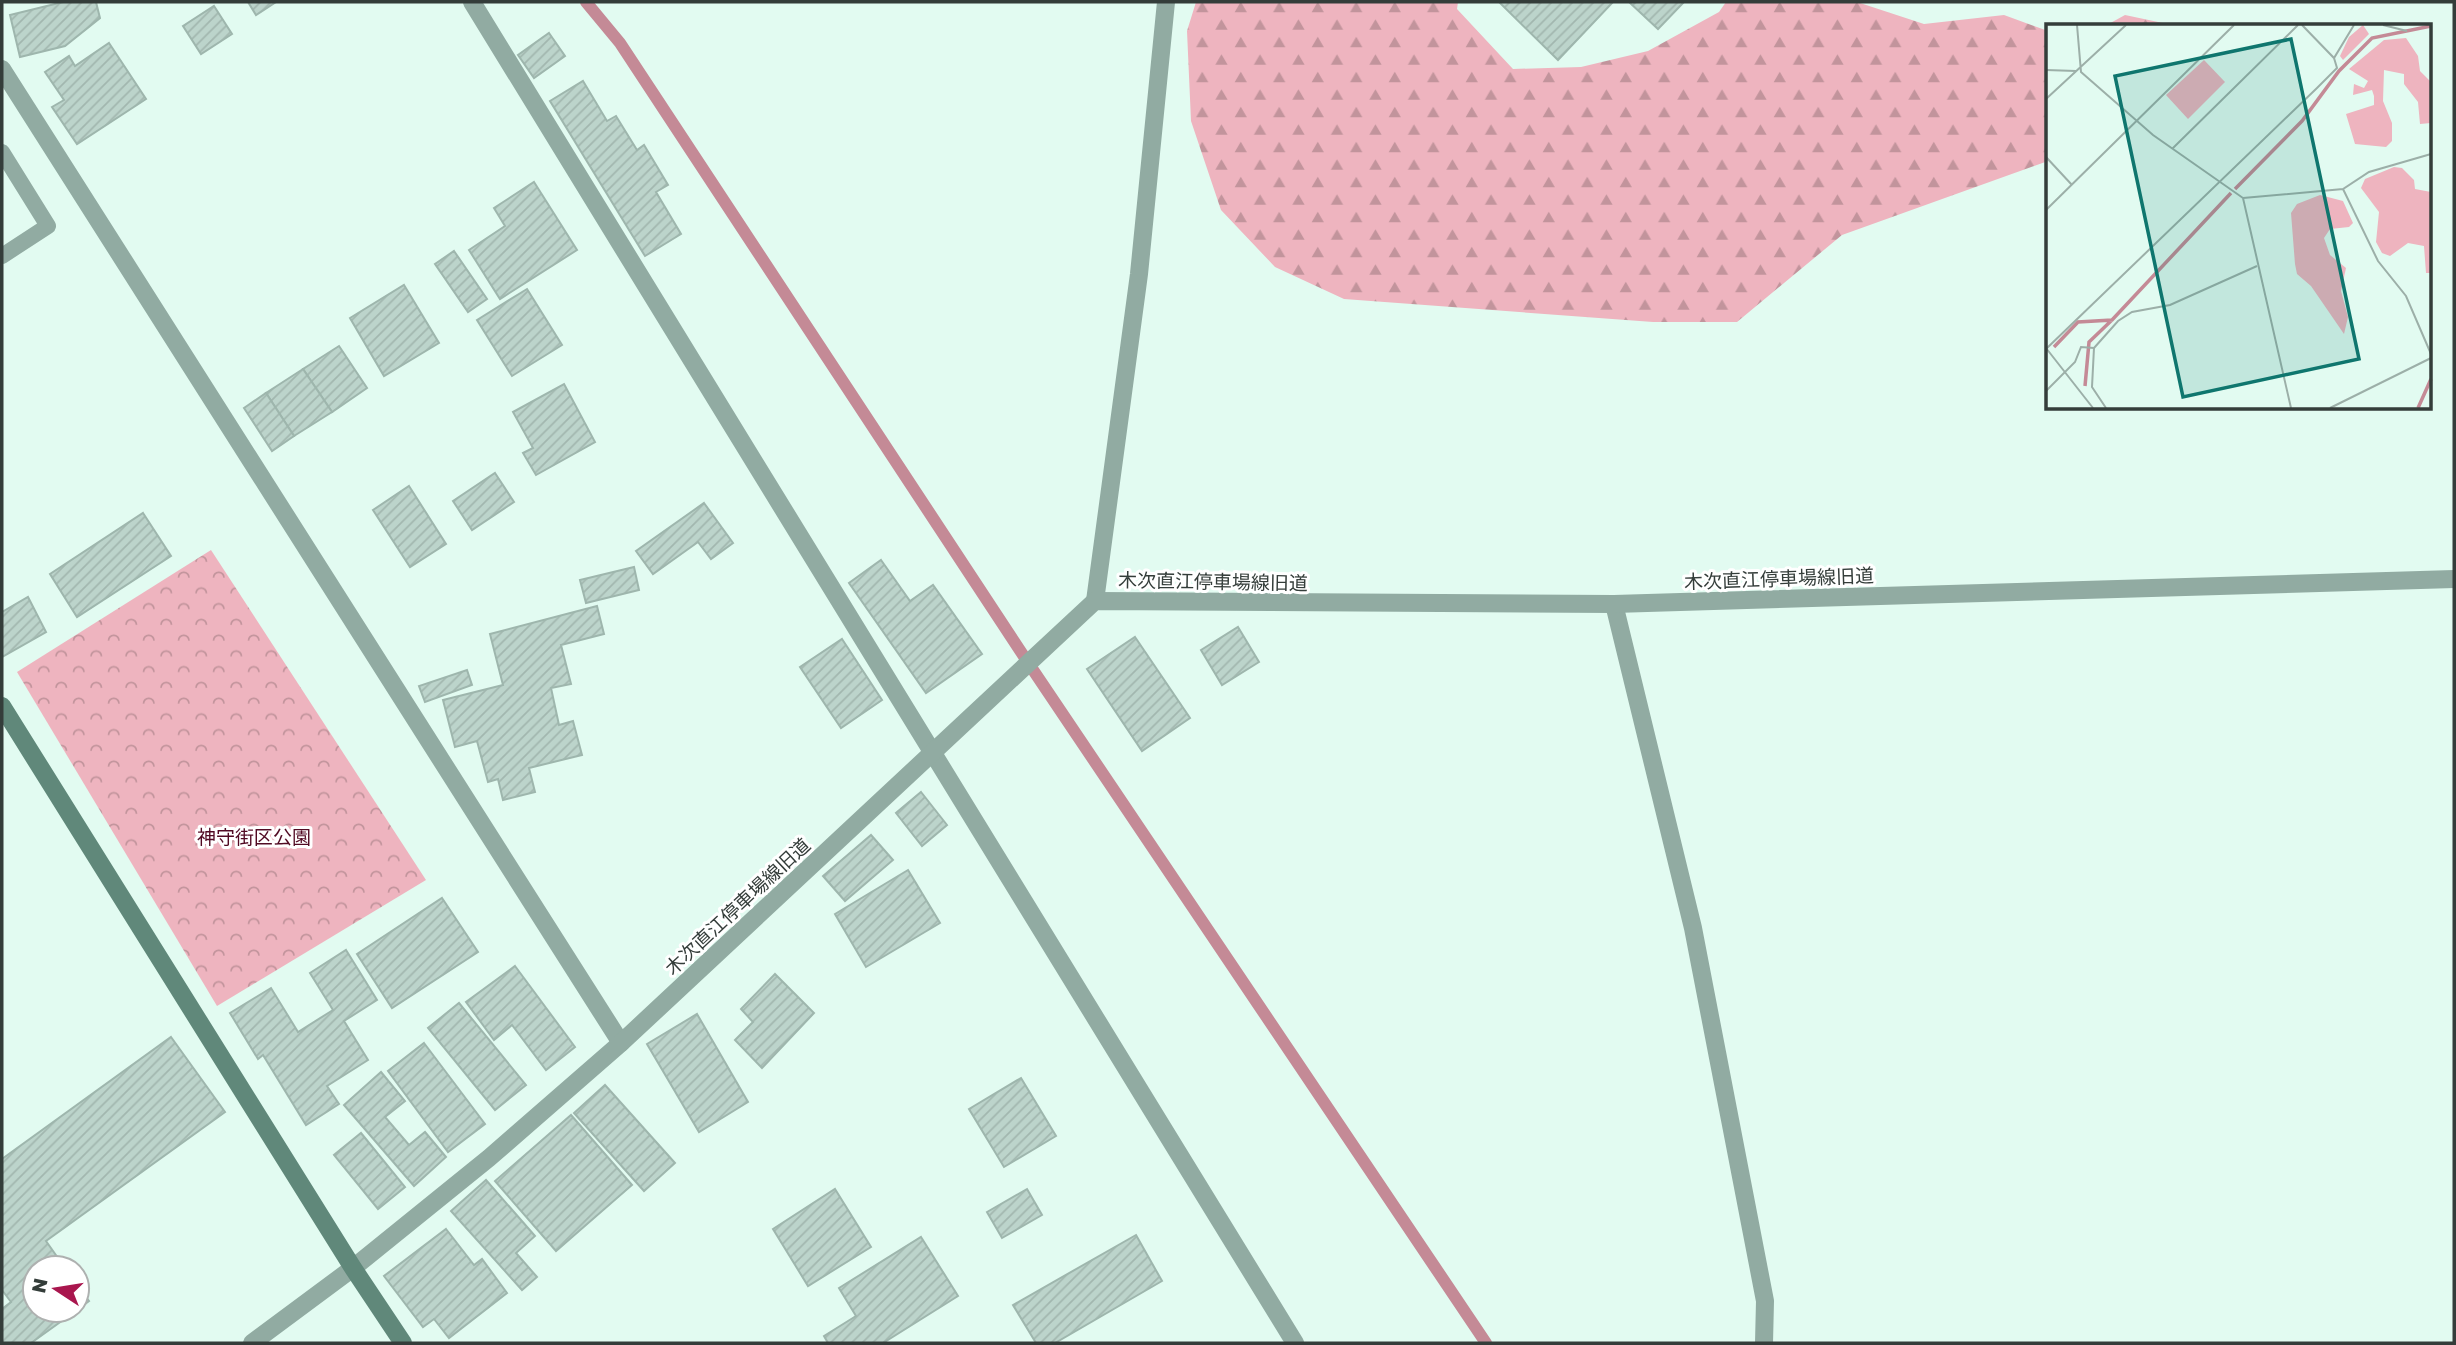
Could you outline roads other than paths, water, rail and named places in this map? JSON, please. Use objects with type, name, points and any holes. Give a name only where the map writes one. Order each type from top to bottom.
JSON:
[{"type":"street","points":[[472,2],[798,540],[933,752],[1295,1343]]},
{"type":"street","points":[[1095,601],[1139,274],[1166,2]]},
{"type":"street","points":[[2,69],[621,1043]]},
{"type":"street","name":"木次直江停車場線旧道","points":[[252,1343],[353,1268],[489,1158],[621,1043],[1095,601],[1614,604],[2454,579]]},
{"type":"street","points":[[1614,604],[1693,928],[1765,1301],[1764,1343]]},
{"type":"street","points":[[2,706],[353,1268],[403,1343]]},
{"type":"lane","points":[[2,152],[48,226],[2,256]]},
{"type":"waterway","points":[[586,2],[620,43],[1027,661],[1486,1343]]},
{"type":"park label","name":"神守街区公園","points":[[254,836]]}]
